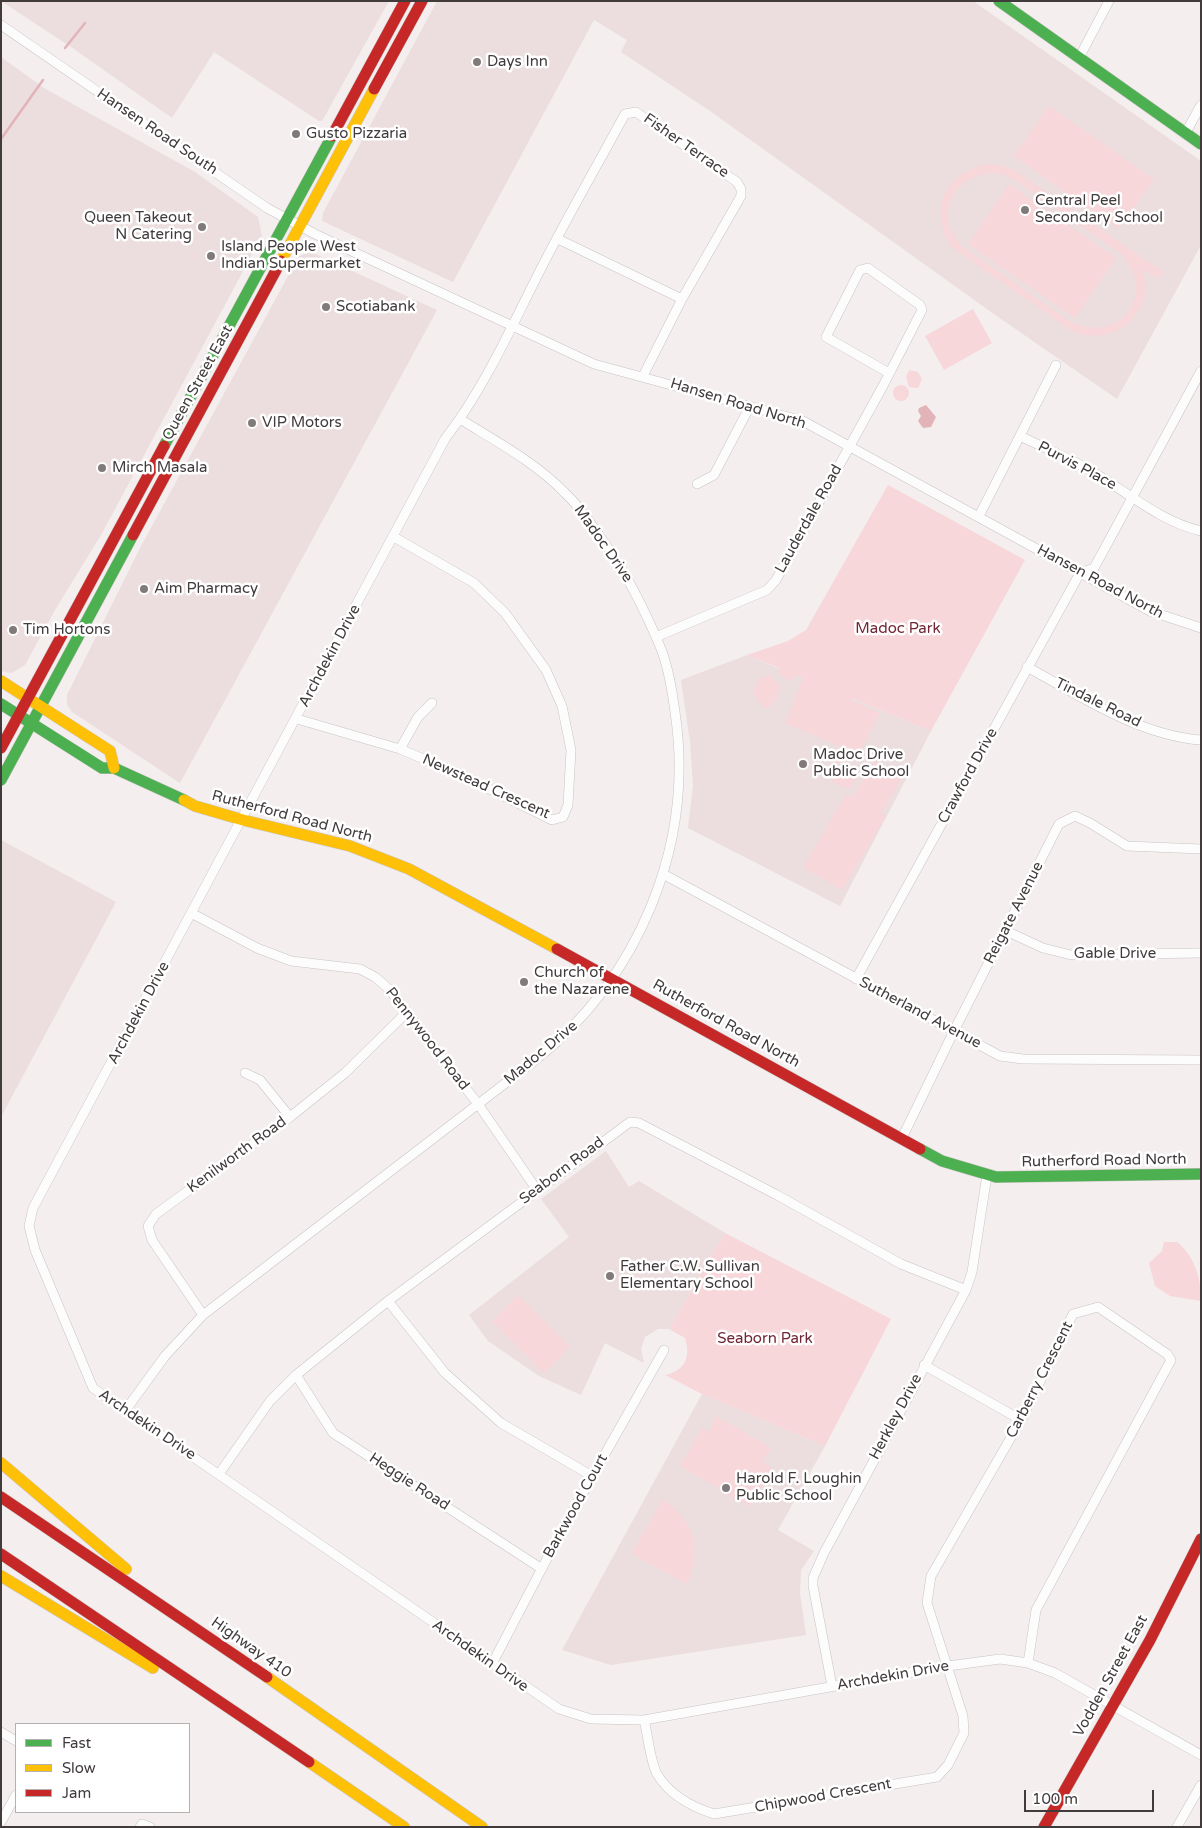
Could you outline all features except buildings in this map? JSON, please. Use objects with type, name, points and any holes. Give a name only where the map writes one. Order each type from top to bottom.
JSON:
[{"type":"main road","name":"Queen Street East","points":[[1,748],[405,1]]},
{"type":"main road","name":"Queen Street East","points":[[1,780],[422,1]]},
{"type":"main road","points":[[999,1],[1201,144]]},
{"type":"main road","points":[[1,681],[110,751],[114,768]]},
{"type":"main road","name":"Rutherford Road North","points":[[1,704],[102,768],[114,768],[178,796],[195,806],[242,820],[350,846],[409,870],[613,978],[942,1161],[996,1177],[1201,1174]]},
{"type":"main road","points":[[1,1463],[28,1489],[137,1578],[148,1595]]},
{"type":"main road","name":"Highway 410","points":[[1,1497],[148,1595],[482,1827]]},
{"type":"main road","name":"Vodden Street East","points":[[1044,1827],[1150,1640],[1201,1539]]},
{"type":"main road","points":[[1,1554],[404,1827]]},
{"type":"main road","points":[[1,1576],[202,1698],[220,1701]]},
{"type":"street","points":[[1079,58],[1109,1]]},
{"type":"street","name":"Hansen Road South","points":[[1,25],[179,148],[286,219],[315,234]]},
{"type":"street","points":[[1185,134],[1201,105]]},
{"type":"street","name":"Fisher Terrace","points":[[512,327],[625,114],[636,112],[737,182],[741,189],[741,196],[682,299],[643,376]]},
{"type":"street","name":"Hansen Road North","points":[[315,234],[594,364],[803,421],[1150,611],[1201,628]]},
{"type":"street","points":[[558,239],[682,299]]},
{"type":"street","name":"Lauderdale Road","points":[[656,637],[767,590],[776,580],[889,373],[922,310],[920,305],[868,268],[864,268],[860,270],[826,337],[889,373]]},
{"type":"street","name":"Archdekin Drive","points":[[512,327],[460,420],[445,439],[297,719],[33,1208],[29,1226],[35,1250],[93,1388],[559,1709],[591,1719],[644,1720],[948,1666],[1000,1659],[1028,1663],[1055,1673],[1201,1755]]},
{"type":"street","name":"Purvis Place","points":[[979,516],[1056,365]]},
{"type":"street","points":[[1080,573],[1094,568],[1134,498],[1201,371]]},
{"type":"street","points":[[697,484],[714,476],[750,406]]},
{"type":"street","name":"Madoc Drive","points":[[125,1411],[165,1356],[203,1315],[572,1030],[613,978],[646,920],[663,874],[674,831],[680,760],[671,684],[656,637],[630,580],[591,522],[566,493],[531,462],[460,420]]},
{"type":"street","name":"Purvis Place","points":[[1020,436],[1092,471],[1134,498],[1188,528],[1201,530]]},
{"type":"street","name":"Newstead Crescent","points":[[297,719],[400,749],[459,774],[552,820],[563,817],[568,805],[571,750],[562,706],[546,670],[505,613],[474,583],[394,537]]},
{"type":"street","name":"Crawford Drive","points":[[856,979],[1080,573]]},
{"type":"street","name":"Tindale Road","points":[[1027,667],[1117,715],[1175,735],[1201,740]]},
{"type":"street","points":[[400,749],[418,716],[432,703]]},
{"type":"street","name":"Reigate Avenue","points":[[902,1138],[1004,930],[1059,824],[1075,816],[1127,846],[1201,849]]},
{"type":"street","name":"Sutherland Avenue","points":[[663,874],[1000,1056],[1024,1060],[1201,1060]]},
{"type":"street","name":"Pennywood Road","points":[[192,914],[257,948],[291,961],[360,969],[375,977],[389,989],[478,1104],[537,1190]]},
{"type":"street","name":"Gable Drive","points":[[1004,930],[1043,948],[1071,955],[1201,953]]},
{"type":"street","name":"Kenilworth Road","points":[[203,1315],[152,1240],[148,1226],[156,1214],[290,1117],[345,1072],[406,1013]]},
{"type":"street","points":[[245,1073],[260,1080],[290,1117]]},
{"type":"street","name":"Seaborn Road","points":[[219,1474],[270,1401],[296,1375],[388,1301],[622,1126],[630,1122],[639,1123],[778,1194],[901,1264],[966,1290]]},
{"type":"street","name":"Herkley Drive","points":[[832,1686],[815,1601],[813,1578],[824,1553],[966,1290],[972,1272],[987,1175]]},
{"type":"street","points":[[388,1301],[445,1373],[502,1423],[592,1476]]},
{"type":"street","name":"Carberry Crescent","points":[[948,1666],[927,1603],[932,1576],[1021,1420],[1073,1314],[1098,1307],[1167,1354],[1170,1360],[1168,1368],[1036,1610],[1028,1663]]},
{"type":"street","name":"Barkwood Court","points":[[492,1664],[592,1476],[664,1350]]},
{"type":"street","points":[[924,1365],[1021,1420]]},
{"type":"street","name":"Heggie Road","points":[[296,1375],[333,1432],[542,1569]]},
{"type":"street","name":"Chipwood Crescent","points":[[644,1720],[657,1773],[668,1788],[687,1802],[714,1814],[922,1780],[937,1777],[948,1765],[964,1733],[963,1716],[948,1666]]},
{"type":"street","points":[[1,1732],[15,1740]]},
{"type":"street","points":[[1177,1827],[1201,1785]]},
{"type":"street","points":[[1,1822],[15,1797]]},
{"type":"street","points":[[140,1827],[142,1824],[150,1827]]},
{"type":"shaded area","points":[[1,1],[389,1],[322,121],[319,121],[214,52],[172,118],[74,49]]},
{"type":"shaded area","name":"Central Peel Secondary School","points":[[437,1],[973,1],[1201,161],[1201,245],[1117,399],[1001,319],[710,111],[621,52],[627,40],[594,20],[453,282],[322,221],[323,213]]},
{"type":"shaded area","points":[[1,57],[44,88],[195,172],[258,217],[262,236],[101,535],[55,610],[25,665],[12,673],[1,671]]},
{"type":"shaded area","points":[[311,252],[437,310],[180,783],[72,712],[67,705],[67,695],[140,548],[299,256]]},
{"type":"shaded area","points":[[926,405],[936,417],[931,427],[923,428],[918,421],[921,416],[918,411],[919,408]]},
{"type":"shaded area","name":"Madoc Drive Public School","points":[[747,655],[931,731],[840,906],[688,828],[693,786],[690,742],[681,680]]},
{"type":"shaded area","points":[[1,840],[116,902],[1,1117]]},
{"type":"shaded area","name":"Father C.W. Sullivan Elementary School","points":[[606,1151],[629,1187],[639,1181],[725,1233],[669,1329],[658,1329],[645,1337],[641,1349],[644,1363],[605,1343],[581,1395],[539,1376],[488,1341],[469,1315],[569,1237],[541,1199]]},
{"type":"shaded area","name":"Harold F. Loughin Public School","points":[[702,1394],[825,1446],[778,1530],[814,1551],[801,1570],[800,1594],[806,1635],[611,1665],[562,1650]]},
{"type":"green space","points":[[1049,106],[1154,179],[1118,229],[1014,156]]},
{"type":"green space","points":[[984,164],[1000,165],[1014,170],[1163,272],[1158,279],[1143,269],[1145,292],[1135,315],[1118,330],[1107,334],[1096,336],[1084,335],[1072,331],[950,246],[941,219],[944,195],[950,185],[970,169]],"holes":[[[992,173],[1004,175],[1015,180],[1120,253],[1131,268],[1136,284],[1135,298],[1129,310],[1119,320],[1106,326],[1090,327],[1072,323],[964,248],[954,236],[949,224],[948,212],[951,200],[957,190],[966,182],[978,176]]]},
{"type":"green space","points":[[1009,184],[1116,258],[1075,318],[968,244]]},
{"type":"green space","points":[[973,309],[992,343],[944,370],[925,336]]},
{"type":"green space","points":[[909,370],[918,372],[922,379],[918,388],[909,387],[906,377]]},
{"type":"green space","points":[[898,385],[904,385],[909,390],[907,399],[898,401],[893,396],[893,390]]},
{"type":"green space","name":"Madoc Park","points":[[888,485],[1025,560],[931,731],[854,699],[848,699],[880,713],[859,754],[785,723],[803,678],[795,675],[789,682],[779,673],[780,668],[747,655],[788,641],[806,630]]},
{"type":"green space","points":[[769,675],[781,687],[775,701],[767,708],[762,706],[753,692],[759,679]]},
{"type":"green space","points":[[838,747],[845,758],[836,764],[828,752]]},
{"type":"green space","points":[[875,760],[902,777],[881,813],[886,816],[842,890],[803,867],[847,793],[853,797]]},
{"type":"green space","points":[[847,768],[854,772],[856,778],[852,787],[847,788],[832,782],[833,777]]},
{"type":"green space","name":"Seaborn Park","points":[[725,1233],[891,1319],[825,1446],[702,1394],[665,1375],[682,1367],[687,1357],[685,1338],[669,1329]]},
{"type":"green space","points":[[1164,1242],[1177,1242],[1193,1261],[1200,1284],[1201,1301],[1170,1296],[1155,1286],[1149,1263],[1162,1251]]},
{"type":"green space","points":[[518,1295],[570,1347],[544,1373],[492,1321]]},
{"type":"green space","points":[[716,1416],[768,1446],[770,1450],[762,1462],[772,1468],[750,1506],[739,1500],[738,1502],[725,1492],[680,1466],[702,1428],[709,1432]]},
{"type":"green space","points":[[663,1499],[682,1517],[689,1526],[693,1536],[694,1558],[687,1584],[634,1555],[633,1551]]},
{"type":"waterway","points":[[65,48],[85,23]]},
{"type":"waterway","points":[[1,139],[43,80]]},
{"type":"traffic: fast","points":[[999,1],[1201,144]]},
{"type":"traffic: fast","points":[[164,446],[332,136]]},
{"type":"traffic: fast","points":[[1,780],[133,535]]},
{"type":"traffic: fast","points":[[1,704],[102,768],[114,768],[184,800]]},
{"type":"traffic: fast","points":[[920,1149],[942,1161],[996,1177],[1201,1174]]},
{"type":"traffic: slow","points":[[281,261],[374,89]]},
{"type":"traffic: slow","points":[[1,681],[110,751],[114,768]]},
{"type":"traffic: slow","points":[[184,800],[195,806],[243,820],[350,846],[409,869],[557,949]]},
{"type":"traffic: slow","points":[[1,1463],[126,1569]]},
{"type":"traffic: slow","points":[[1,1576],[153,1668]]},
{"type":"traffic: slow","points":[[267,1677],[482,1827]]},
{"type":"traffic: slow","points":[[309,1762],[404,1827]]},
{"type":"traffic: jam","points":[[332,136],[405,1]]},
{"type":"traffic: jam","points":[[374,89],[422,1]]},
{"type":"traffic: jam","points":[[133,535],[281,261]]},
{"type":"traffic: jam","points":[[1,748],[164,446]]},
{"type":"traffic: jam","points":[[557,949],[920,1149]]},
{"type":"traffic: jam","points":[[1,1497],[267,1677]]},
{"type":"traffic: jam","points":[[1044,1827],[1150,1640],[1201,1539]]},
{"type":"traffic: jam","points":[[1,1554],[309,1762]]},
{"type":"place","name":"Days Inn","points":[[477,62]]},
{"type":"place","name":"Gusto Pizzaria","points":[[296,134]]},
{"type":"place","name":"Central Peel Secondary School","points":[[1025,210]]},
{"type":"place","name":"Queen Takeout N Catering","points":[[202,227]]},
{"type":"place","name":"Island People West Indian Supermarket","points":[[211,256]]},
{"type":"place","name":"Scotiabank","points":[[326,307]]},
{"type":"place","name":"VIP Motors","points":[[252,423]]},
{"type":"place","name":"Mirch Masala","points":[[102,468]]},
{"type":"place","name":"Aim Pharmacy","points":[[144,589]]},
{"type":"place","name":"Tim Hortons","points":[[13,630]]},
{"type":"place","name":"Madoc Drive Public School","points":[[803,764]]},
{"type":"place","name":"Church of the Nazarene","points":[[524,982]]},
{"type":"place","name":"Father C.W. Sullivan Elementary School","points":[[610,1276]]},
{"type":"place","name":"Harold F. Loughin Public School","points":[[726,1488]]}]
